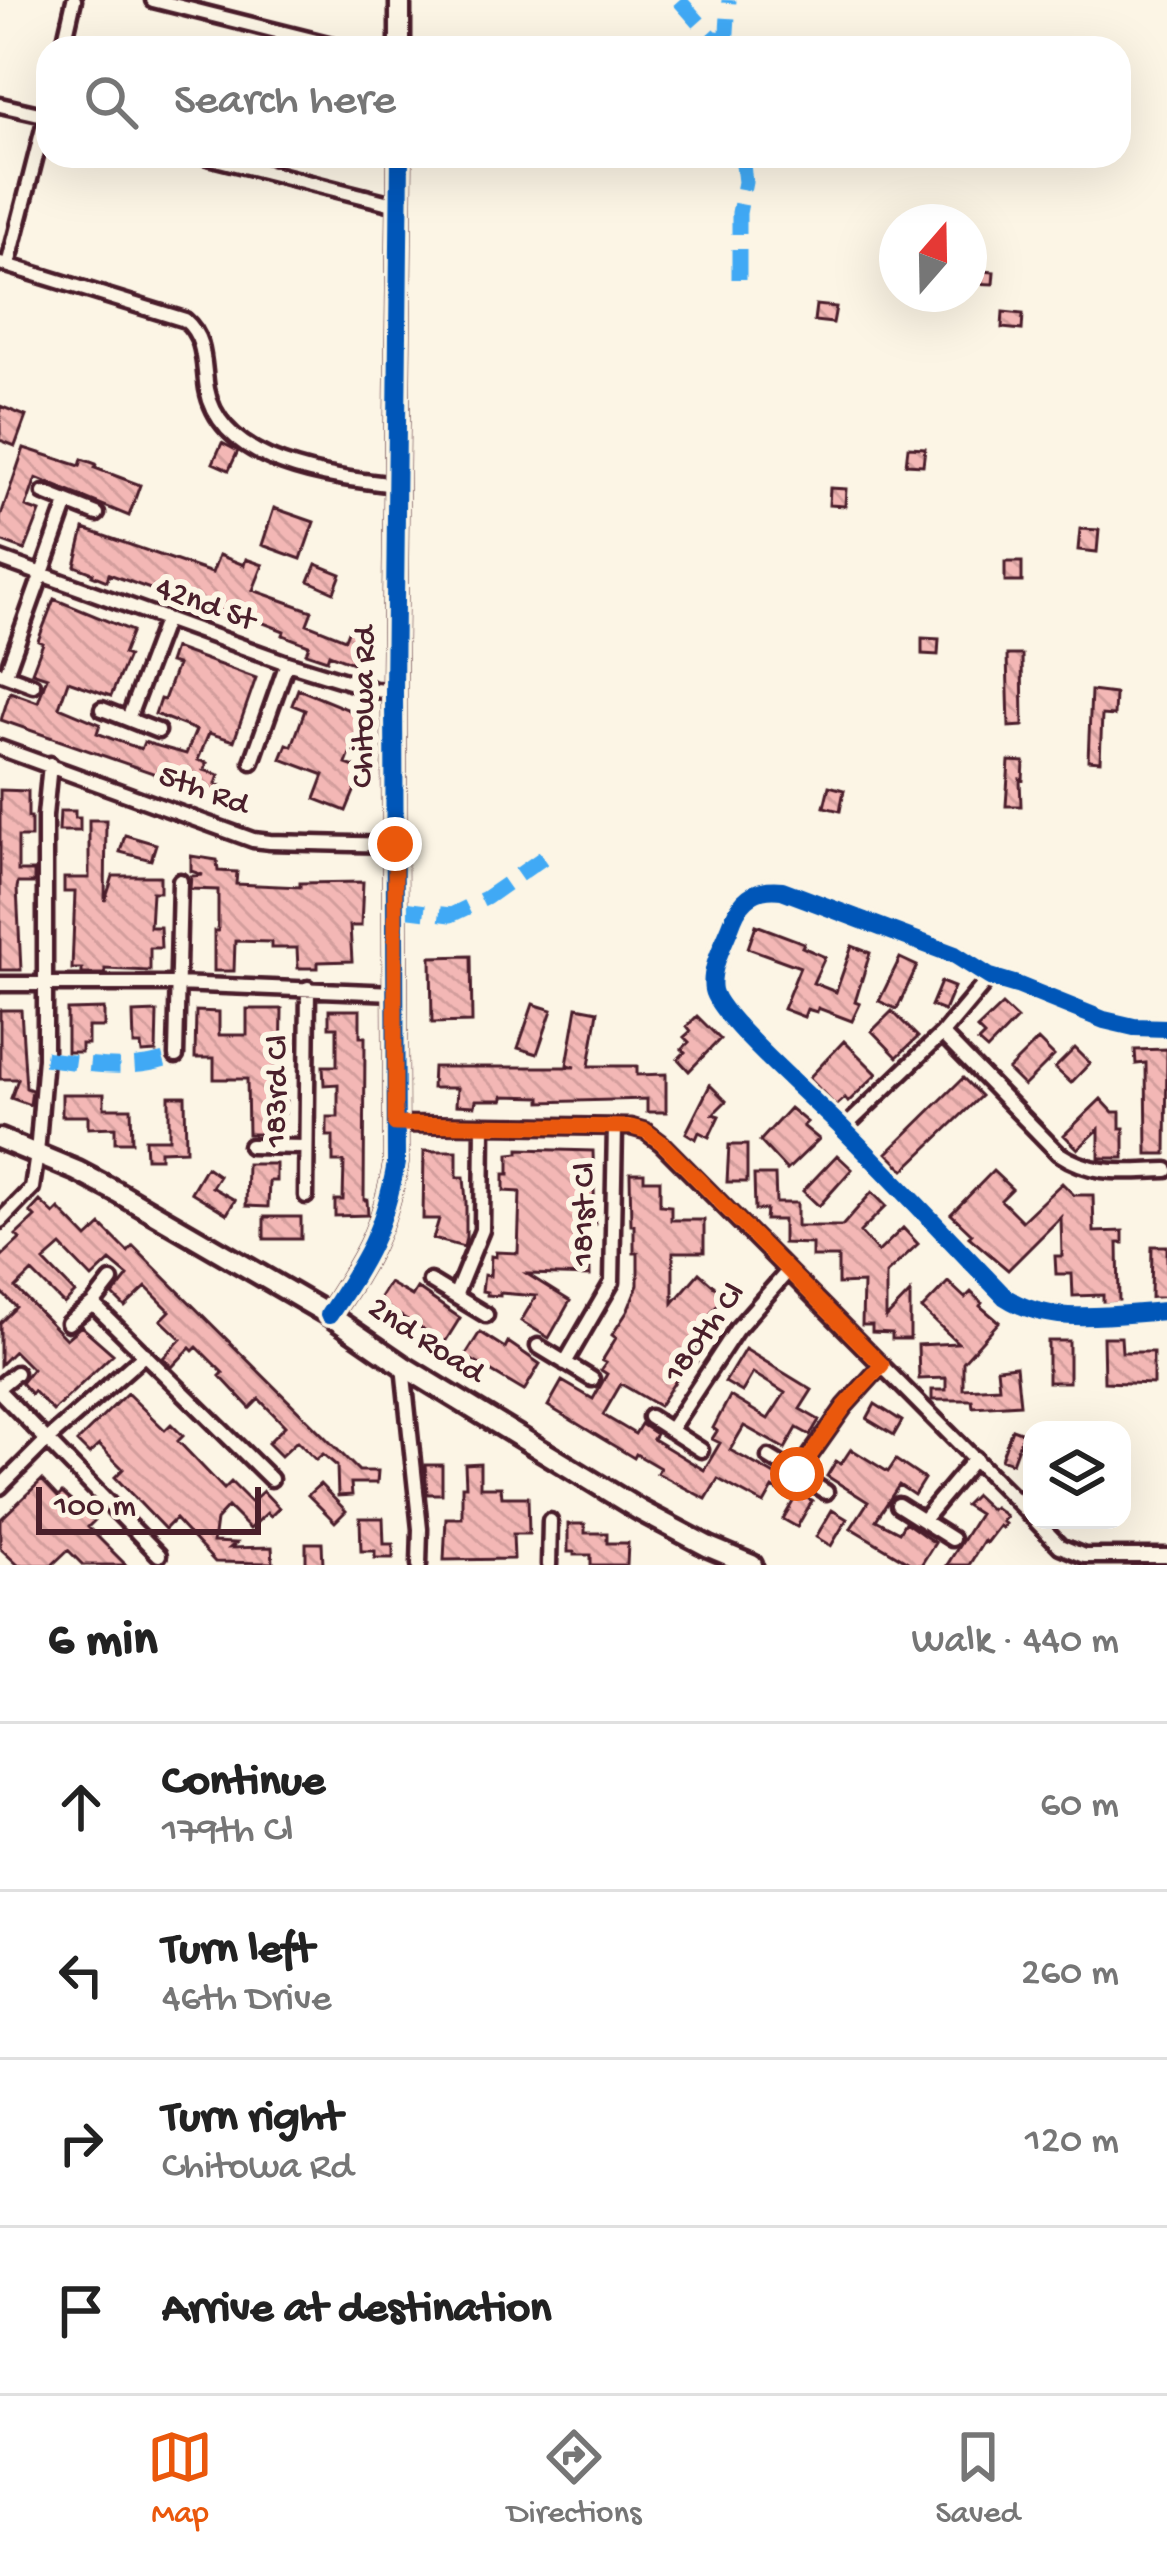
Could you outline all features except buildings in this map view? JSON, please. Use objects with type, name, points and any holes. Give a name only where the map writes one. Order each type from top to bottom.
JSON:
[{"type":"street","points":[[66,36],[74,0]]},
{"type":"street","points":[[153,0],[296,36]]},
{"type":"street","points":[[400,0],[400,36]]},
{"type":"street","points":[[0,105],[36,112]]},
{"type":"street","points":[[36,155],[4,264],[178,316],[190,323],[202,346],[208,394],[216,414],[255,451],[332,478],[396,485]]},
{"type":"street","points":[[251,168],[401,206]]},
{"type":"street","name":"Chitowa Rd","points":[[329,1315],[368,1255],[388,1204],[396,1163],[394,692],[400,168]]},
{"type":"street","points":[[44,493],[97,514]]},
{"type":"street","points":[[33,685],[3,673],[67,503]]},
{"type":"street","name":"42nd St","points":[[0,559],[287,663],[394,692]]},
{"type":"street","points":[[128,719],[165,621]]},
{"type":"street","points":[[252,762],[287,663]]},
{"type":"street","points":[[102,709],[158,731]]},
{"type":"street","name":"5th Rd","points":[[0,748],[253,840],[395,844]]},
{"type":"street","points":[[0,1221],[32,1188],[38,1154],[45,1058],[45,815],[50,764]]},
{"type":"street","points":[[176,1056],[180,881]]},
{"type":"street","points":[[1167,1028],[1104,1021],[990,977],[956,955],[769,888],[745,897],[715,968],[713,994],[731,1019],[1005,1297],[1020,1307],[1063,1316],[1167,1311]]},
{"type":"street","points":[[843,1129],[942,1034],[990,977]]},
{"type":"street","points":[[0,984],[176,984],[395,993]]},
{"type":"street","name":"183rd Cl","points":[[306,1196],[308,988]]},
{"type":"street","points":[[942,1034],[1071,1162],[1098,1172],[1167,1170]]},
{"type":"street","points":[[395,1124],[646,1131],[1023,1508]]},
{"type":"street","points":[[455,1297],[482,1230],[483,1125]]},
{"type":"street","name":"181st Cl","points":[[565,1363],[612,1282],[615,1127]]},
{"type":"street","name":"2nd Road","points":[[0,1138],[117,1192],[329,1315],[403,1366],[641,1511],[752,1565]]},
{"type":"street","points":[[250,1146],[304,1147]]},
{"type":"street","name":"180th Cl","points":[[670,1430],[736,1330],[788,1271]]},
{"type":"street","points":[[68,1323],[93,1304],[111,1281]]},
{"type":"street","points":[[430,1281],[487,1315]]},
{"type":"street","points":[[93,1304],[272,1479]]},
{"type":"street","points":[[538,1346],[592,1379]]},
{"type":"street","points":[[0,1487],[145,1354]]},
{"type":"street","points":[[797,1474],[845,1406],[882,1365]]},
{"type":"street","points":[[403,1366],[419,1565]]},
{"type":"street","points":[[16,1372],[0,1389],[159,1555]]},
{"type":"street","points":[[650,1417],[701,1450]]},
{"type":"street","points":[[769,1457],[826,1492]]},
{"type":"street","points":[[923,1520],[975,1458]]},
{"type":"street","points":[[898,1505],[952,1539]]},
{"type":"street","points":[[549,1565],[550,1522]]},
{"type":"street","points":[[1043,1529],[1060,1546],[1084,1556],[1167,1556]]},
{"type":"marked path","points":[[679,0],[711,36]]},
{"type":"marked path","points":[[727,36],[729,0]]},
{"type":"marked path","points":[[739,279],[743,168]]},
{"type":"marked path","points":[[395,908],[451,915],[486,898],[553,851]]},
{"type":"marked path","points":[[45,1058],[128,1066],[176,1056]]},
{"type":"cycle path","points":[[329,1315],[372,1243],[396,1163],[394,692],[400,168]]},
{"type":"cycle path","points":[[1167,1028],[1104,1020],[990,977],[955,955],[773,889],[758,892],[741,905],[712,981],[719,1003],[750,1040],[1005,1297],[1062,1315],[1167,1311]]},
{"type":"route","points":[[395,844],[395,1124],[631,1127],[662,1143],[882,1365],[845,1406],[797,1474]]}]
